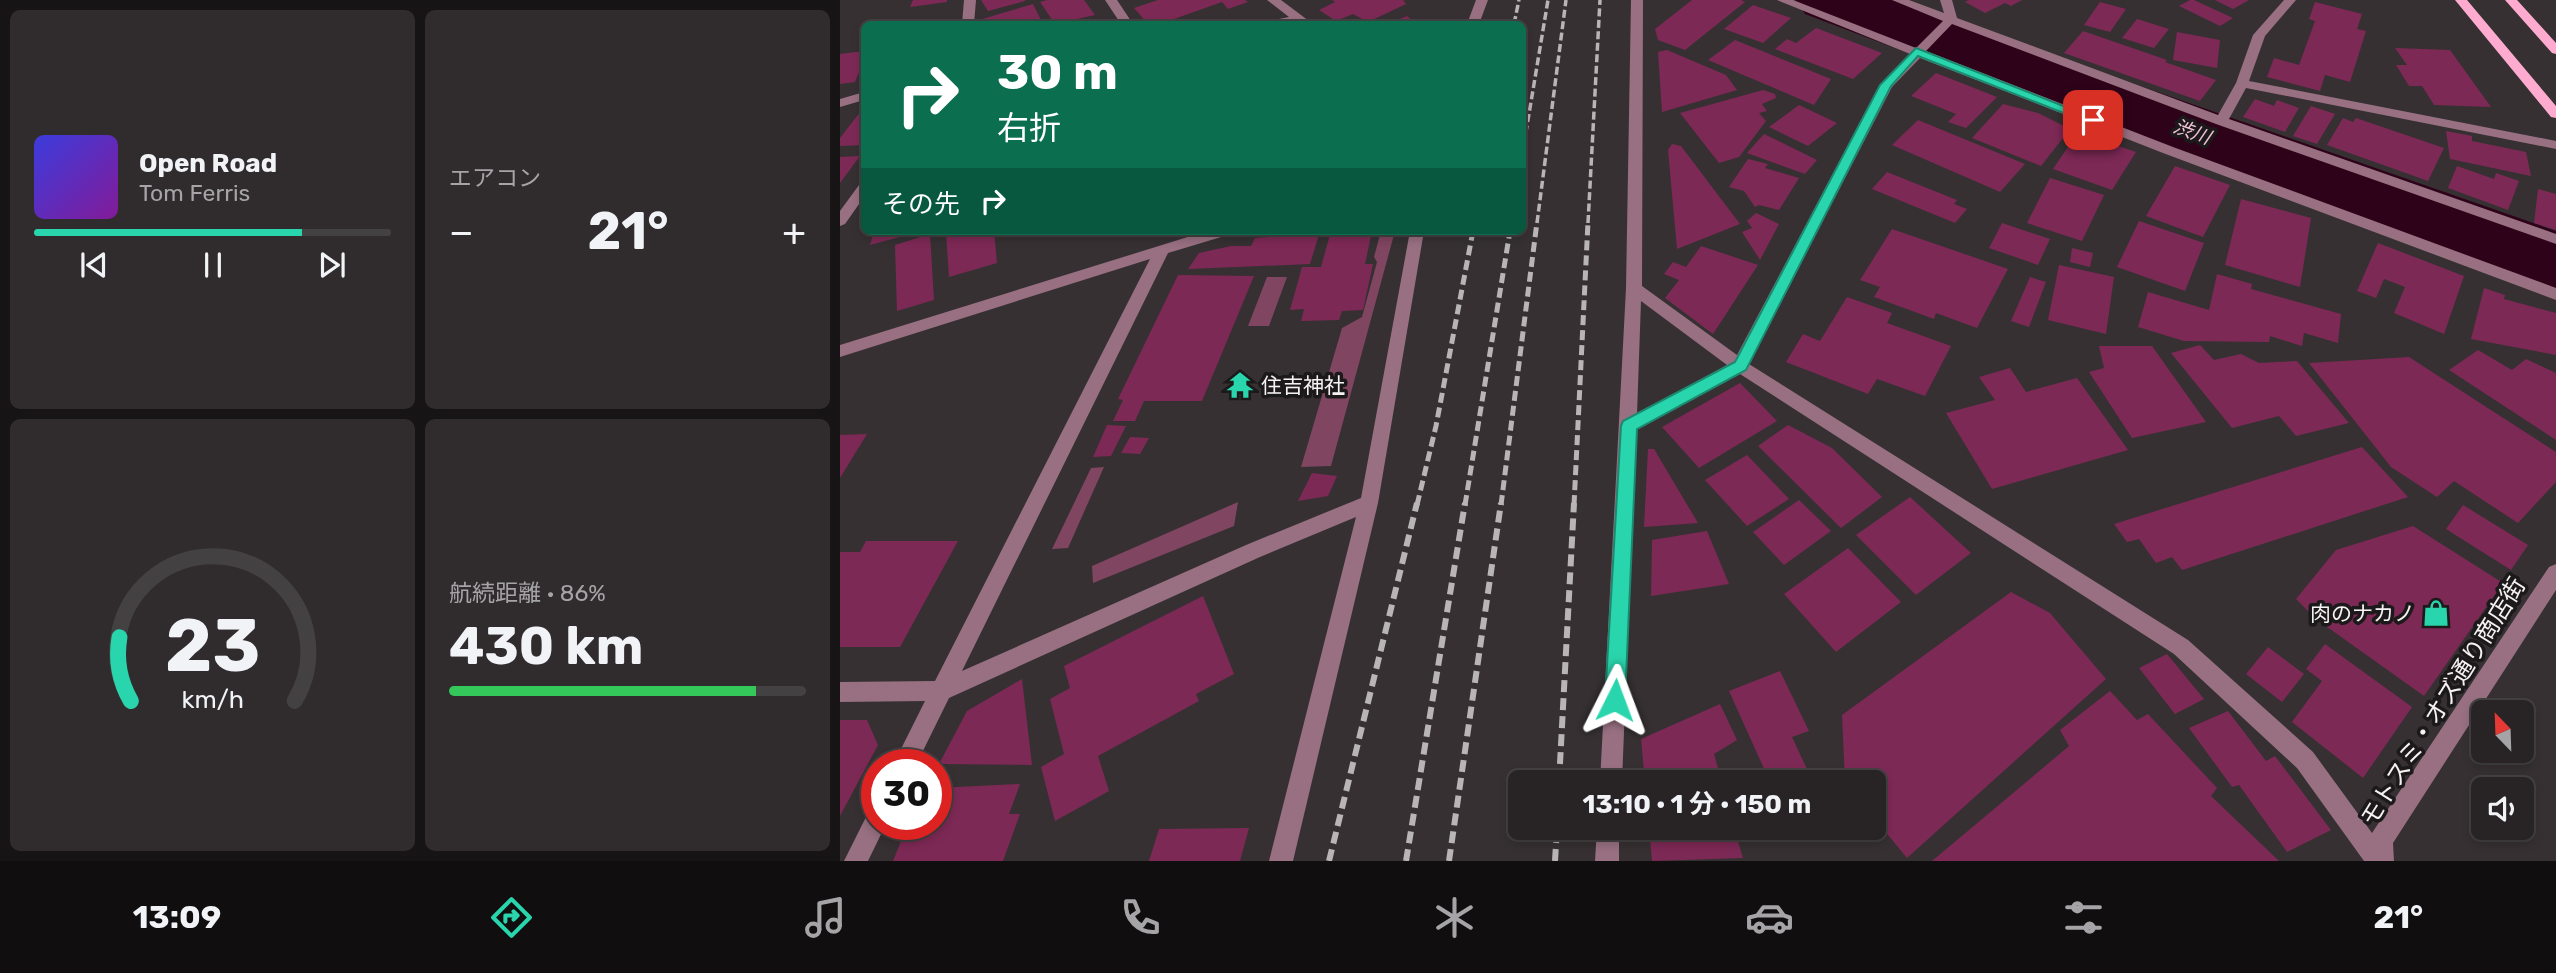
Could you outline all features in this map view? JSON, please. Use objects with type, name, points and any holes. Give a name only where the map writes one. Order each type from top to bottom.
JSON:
[{"type":"main road","points":[[2461,0],[2556,114]]},
{"type":"main road","points":[[2511,0],[2556,50]]},
{"type":"street","points":[[968,21],[970,0]]},
{"type":"street","points":[[1111,0],[1125,21]]},
{"type":"street","points":[[1273,0],[1301,21]]},
{"type":"street","points":[[1475,21],[1482,0]]},
{"type":"street","points":[[1612,770],[1634,288],[1637,0]]},
{"type":"street","points":[[1783,0],[2181,155],[2556,294]]},
{"type":"street","points":[[1898,0],[2221,121],[2556,239]]},
{"type":"street","points":[[1946,0],[1951,19]]},
{"type":"street","points":[[2221,121],[2242,83],[2259,34],[2290,0]]},
{"type":"street","points":[[1629,426],[1740,366],[1886,85],[1951,19]]},
{"type":"street","points":[[2242,83],[2556,145]]},
{"type":"street","points":[[840,103],[861,97]]},
{"type":"street","points":[[840,221],[861,192]]},
{"type":"street","points":[[840,351],[1163,249],[1193,235]]},
{"type":"street","points":[[1281,861],[1369,503],[1416,235]]},
{"type":"street","points":[[912,749],[1163,249]]},
{"type":"street","points":[[1634,288],[1740,366],[2181,648],[2305,760],[2380,861]]},
{"type":"street","points":[[840,692],[941,691],[1252,551],[1369,503]]},
{"type":"street","name":"モトスミ・オズ通り商店街","points":[[2380,861],[2381,840],[2556,573]]},
{"type":"street","points":[[856,861],[866,840]]},
{"type":"street","points":[[1607,861],[1608,840]]},
{"type":"shaded area","points":[[1380,235],[1394,235],[1331,466],[1301,467],[1342,328],[1362,317],[1377,262],[1374,257]]},
{"type":"shaded area","points":[[1267,277],[1287,277],[1269,326],[1248,326]]},
{"type":"shaded area","points":[[1104,467],[1068,548],[1052,549],[1091,468]]},
{"type":"shaded area","points":[[1238,502],[1234,526],[1093,583],[1092,566]]},
{"type":"building","points":[[913,0],[947,0],[947,2],[910,7]]},
{"type":"building","points":[[981,0],[1025,0],[1025,1],[988,11]]},
{"type":"building","points":[[1084,0],[1095,15],[1068,21],[1053,21],[1040,2]]},
{"type":"building","points":[[1158,0],[1248,2],[1228,9],[1222,2],[1168,21],[1145,21],[1134,8]]},
{"type":"building","points":[[1332,0],[1403,0],[1406,4],[1370,21],[1353,14],[1336,21],[1319,10],[1335,2]]},
{"type":"building","points":[[1692,0],[1745,2],[1685,50],[1658,40],[1655,29]]},
{"type":"building","points":[[2022,0],[2011,6],[2005,3],[1985,13],[1965,2]]},
{"type":"building","points":[[2190,0],[2233,18],[2220,26],[2179,6]]},
{"type":"building","points":[[2215,0],[2249,0],[2233,9]]},
{"type":"building","points":[[2100,2],[2126,9],[2110,32],[2084,25]]},
{"type":"building","points":[[2315,2],[2362,14],[2357,29],[2366,31],[2350,82],[2325,75],[2320,91],[2267,77],[2274,58],[2299,65],[2315,21],[2309,19]]},
{"type":"building","points":[[1033,4],[1042,21],[983,21],[982,19]]},
{"type":"building","points":[[1753,5],[1791,18],[1763,43],[1724,29]]},
{"type":"building","points":[[1407,16],[1413,21],[1394,21]]},
{"type":"building","points":[[2137,19],[2169,29],[2154,48],[2122,38]]},
{"type":"building","points":[[1816,28],[1882,53],[1853,79],[1775,49],[1787,39],[1796,43]]},
{"type":"building","points":[[2083,31],[2216,80],[2200,101],[2064,53]]},
{"type":"building","points":[[2177,32],[2220,40],[2217,68],[2173,60]]},
{"type":"building","points":[[1735,40],[1831,79],[1814,105],[1708,60]]},
{"type":"building","points":[[2395,48],[2450,50],[2491,107],[2434,105],[2422,86],[2409,86],[2396,65],[2407,65]]},
{"type":"building","points":[[1667,50],[1726,75],[1737,90],[1662,112],[1658,52]]},
{"type":"building","points":[[861,51],[861,67],[855,82],[840,84],[840,54]]},
{"type":"building","points":[[1936,73],[1997,97],[1966,128],[1948,122],[1956,114],[1911,96]]},
{"type":"building","points":[[1763,90],[1775,94],[1776,98],[1762,104],[1767,111],[1759,113],[1766,121],[1739,157],[1719,163],[1680,113]]},
{"type":"building","points":[[2255,99],[2274,106],[2277,100],[2299,108],[2285,132],[2243,117]]},
{"type":"building","points":[[2003,104],[2038,113],[2070,129],[2041,166],[1972,138]]},
{"type":"building","points":[[1799,105],[1837,123],[1808,146],[1769,127]]},
{"type":"building","points":[[2311,106],[2335,114],[2317,144],[2293,136]]},
{"type":"building","points":[[861,111],[861,145],[840,146],[840,138]]},
{"type":"building","points":[[2343,118],[2353,122],[2356,118],[2444,148],[2428,181],[2327,145]]},
{"type":"building","points":[[1918,120],[2025,164],[2000,192],[1892,145]]},
{"type":"building","points":[[2446,131],[2472,136],[2472,141],[2526,152],[2531,176],[2450,159]]},
{"type":"building","points":[[2078,132],[2136,152],[2112,190],[2053,169]]},
{"type":"building","points":[[1764,134],[1817,160],[1805,174],[1747,153]]},
{"type":"building","points":[[1672,144],[1681,146],[1740,224],[1677,249],[1668,150]]},
{"type":"building","points":[[860,156],[840,183],[840,157]]},
{"type":"building","points":[[1748,159],[1768,164],[1765,168],[1799,178],[1779,210],[1759,205],[1755,207],[1744,191],[1729,187]]},
{"type":"building","points":[[2175,166],[2230,185],[2203,237],[2146,216]]},
{"type":"building","points":[[2457,166],[2494,179],[2496,173],[2519,181],[2508,210],[2448,188]]},
{"type":"building","points":[[1887,172],[1957,200],[1954,204],[1967,209],[1955,223],[1872,189]]},
{"type":"building","points":[[2050,178],[2104,195],[2082,241],[2027,223]]},
{"type":"building","points":[[2538,189],[2556,194],[2556,230],[2534,223]]},
{"type":"building","points":[[2241,199],[2311,218],[2300,287],[2225,265]]},
{"type":"building","points":[[1756,213],[1779,224],[1760,260],[1742,232],[1752,228],[1747,221]]},
{"type":"building","points":[[2139,221],[2204,243],[2185,291],[2117,267]]},
{"type":"building","points":[[2002,223],[2050,239],[2038,265],[1989,248]]},
{"type":"building","points":[[1892,229],[2008,269],[1977,328],[1936,313],[1934,319],[1874,297],[1880,287],[1860,280]]},
{"type":"building","points":[[873,235],[907,235],[870,245]]},
{"type":"building","points":[[930,235],[934,300],[897,311],[895,245]]},
{"type":"building","points":[[946,235],[994,235],[997,263],[949,277]]},
{"type":"building","points":[[1319,235],[1310,264],[1188,269],[1199,253],[1231,246],[1251,246],[1255,238]]},
{"type":"building","points":[[1330,235],[1371,235],[1365,264],[1373,264],[1363,310],[1342,311],[1339,320],[1301,321],[1304,309],[1290,310],[1302,267],[1321,267]]},
{"type":"building","points":[[2378,243],[2464,276],[2444,334],[2394,313],[2405,287],[2384,279],[2376,298],[2357,291]]},
{"type":"building","points":[[1701,246],[1758,265],[1713,334],[1665,298],[1679,280],[1664,274],[1673,262],[1686,267]]},
{"type":"building","points":[[2072,248],[2093,253],[2090,267],[2070,262]]},
{"type":"building","points":[[2059,265],[2114,277],[2106,334],[2048,320]]},
{"type":"building","points":[[2217,274],[2252,284],[2251,289],[2341,314],[2338,343],[2304,333],[2302,346],[2270,336],[2269,342],[2184,341],[2138,327],[2148,292],[2209,310]]},
{"type":"building","points":[[1178,275],[1254,276],[1202,401],[1144,401],[1135,421],[1113,421],[1123,400],[1118,399]]},
{"type":"building","points":[[2030,277],[2046,282],[2029,327],[2011,321]]},
{"type":"building","points":[[2484,288],[2505,295],[2504,299],[2556,313],[2556,355],[2471,339]]},
{"type":"building","points":[[1847,297],[1892,313],[1887,323],[1951,346],[1925,396],[1877,379],[1868,394],[1786,362],[1803,334],[1820,341]]},
{"type":"building","points":[[2200,345],[2214,360],[2241,354],[2259,363],[2297,361],[2349,423],[2296,436],[2279,416],[2232,428],[2171,353]]},
{"type":"building","points":[[2099,346],[2152,346],[2206,422],[2132,438],[2089,372],[2104,368]]},
{"type":"building","points":[[2478,350],[2512,370],[2526,359],[2556,373],[2556,440],[2449,370]]},
{"type":"building","points":[[2409,357],[2556,452],[2556,482],[2518,523],[2454,481],[2437,497],[2391,467],[2309,363]]},
{"type":"building","points":[[2010,368],[2026,392],[2077,378],[2128,450],[1992,489],[1946,413],[1995,400],[1979,377]]},
{"type":"building","points":[[1740,383],[1777,421],[1699,468],[1662,427]]},
{"type":"building","points":[[1107,425],[1126,426],[1111,456],[1093,457]]},
{"type":"building","points":[[1788,425],[1832,448],[1882,497],[1841,528],[1758,446]]},
{"type":"building","points":[[867,434],[840,478],[840,435]]},
{"type":"building","points":[[1130,437],[1149,438],[1140,454],[1121,453]]},
{"type":"building","points":[[2362,447],[2408,497],[2182,570],[2172,557],[2156,563],[2139,539],[2127,542],[2114,524]]},
{"type":"building","points":[[1648,449],[1654,449],[1698,523],[1644,527]]},
{"type":"building","points":[[1747,455],[1789,499],[1747,526],[1705,480]]},
{"type":"building","points":[[1312,473],[1337,476],[1328,496],[1298,501]]},
{"type":"building","points":[[1910,497],[1971,553],[1916,595],[1856,535]]},
{"type":"building","points":[[1799,500],[1831,531],[1784,565],[1753,532]]},
{"type":"building","points":[[2463,505],[2528,545],[2511,570],[2446,529]]},
{"type":"building","points":[[2413,526],[2503,583],[2424,696],[2316,619],[2296,599],[2336,550]]},
{"type":"building","points":[[1707,531],[1729,584],[1651,596],[1652,540]]},
{"type":"building","points":[[866,541],[958,541],[900,647],[840,647],[840,552],[860,552]]},
{"type":"building","points":[[1848,548],[1901,602],[1836,652],[1784,594]]},
{"type":"building","points":[[2011,592],[2050,613],[2106,679],[1907,858],[1886,833],[1886,770],[1844,770],[1842,715]]},
{"type":"building","points":[[1203,596],[1234,674],[1196,694],[1199,701],[1098,756],[1109,791],[1055,821],[1041,767],[1064,754],[1050,699],[1070,688],[1064,666]]},
{"type":"building","points":[[2325,644],[2412,707],[2363,778],[2292,722],[2322,681],[2306,669]]},
{"type":"building","points":[[2268,647],[2304,674],[2282,702],[2246,674]]},
{"type":"building","points":[[2167,654],[2204,699],[2175,714],[2139,668]]},
{"type":"building","points":[[1780,671],[1809,731],[1792,737],[1807,770],[1765,770],[1729,691]]},
{"type":"building","points":[[1022,679],[1032,765],[952,764],[952,749],[947,749],[967,711]]},
{"type":"building","points":[[2110,691],[2137,720],[2148,714],[2217,788],[2211,796],[2279,861],[1932,861],[2069,746],[2060,730]]},
{"type":"building","points":[[1720,704],[1737,740],[1714,754],[1719,770],[1644,770],[1641,739]]},
{"type":"building","points":[[2228,711],[2266,761],[2275,756],[2331,830],[2287,852],[2239,785],[2232,787],[2189,728]]},
{"type":"building","points":[[840,720],[867,720],[878,745],[876,749],[861,749],[861,777],[840,816]]},
{"type":"building","points":[[1020,784],[1009,814],[1020,814],[1003,861],[893,861],[902,840],[952,840],[952,787]]},
{"type":"building","points":[[1249,828],[1240,861],[1149,861],[1159,829]]},
{"type":"building","points":[[1650,840],[1738,840],[1743,858],[1652,861]]},
{"type":"waterway","name":"渋川","points":[[1829,0],[2556,264]]},
{"type":"railway","points":[[1515,21],[1519,0]]},
{"type":"railway","points":[[1526,132],[1548,0]]},
{"type":"railway","points":[[1537,223],[1566,0]]},
{"type":"railway","points":[[1588,223],[1600,0]]},
{"type":"railway","points":[[1501,505],[1537,222]]},
{"type":"railway","points":[[1574,505],[1588,222]]},
{"type":"railway","points":[[1417,505],[1436,426],[1472,235]]},
{"type":"railway","points":[[1465,505],[1509,235]]},
{"type":"railway","points":[[1329,861],[1417,503]]},
{"type":"railway","points":[[1406,861],[1465,503]]},
{"type":"railway","points":[[1449,861],[1501,503]]},
{"type":"railway","points":[[1560,770],[1574,503]]},
{"type":"railway","points":[[1555,861],[1556,840]]},
{"type":"place","name":"住吉神社","points":[[1240,385]]},
{"type":"place","name":"肉のナカノ","points":[[2436,613]]},
{"type":"route","points":[[1615,700],[1629,426],[1740,366],[1886,85],[1916,52],[2093,120]]}]
